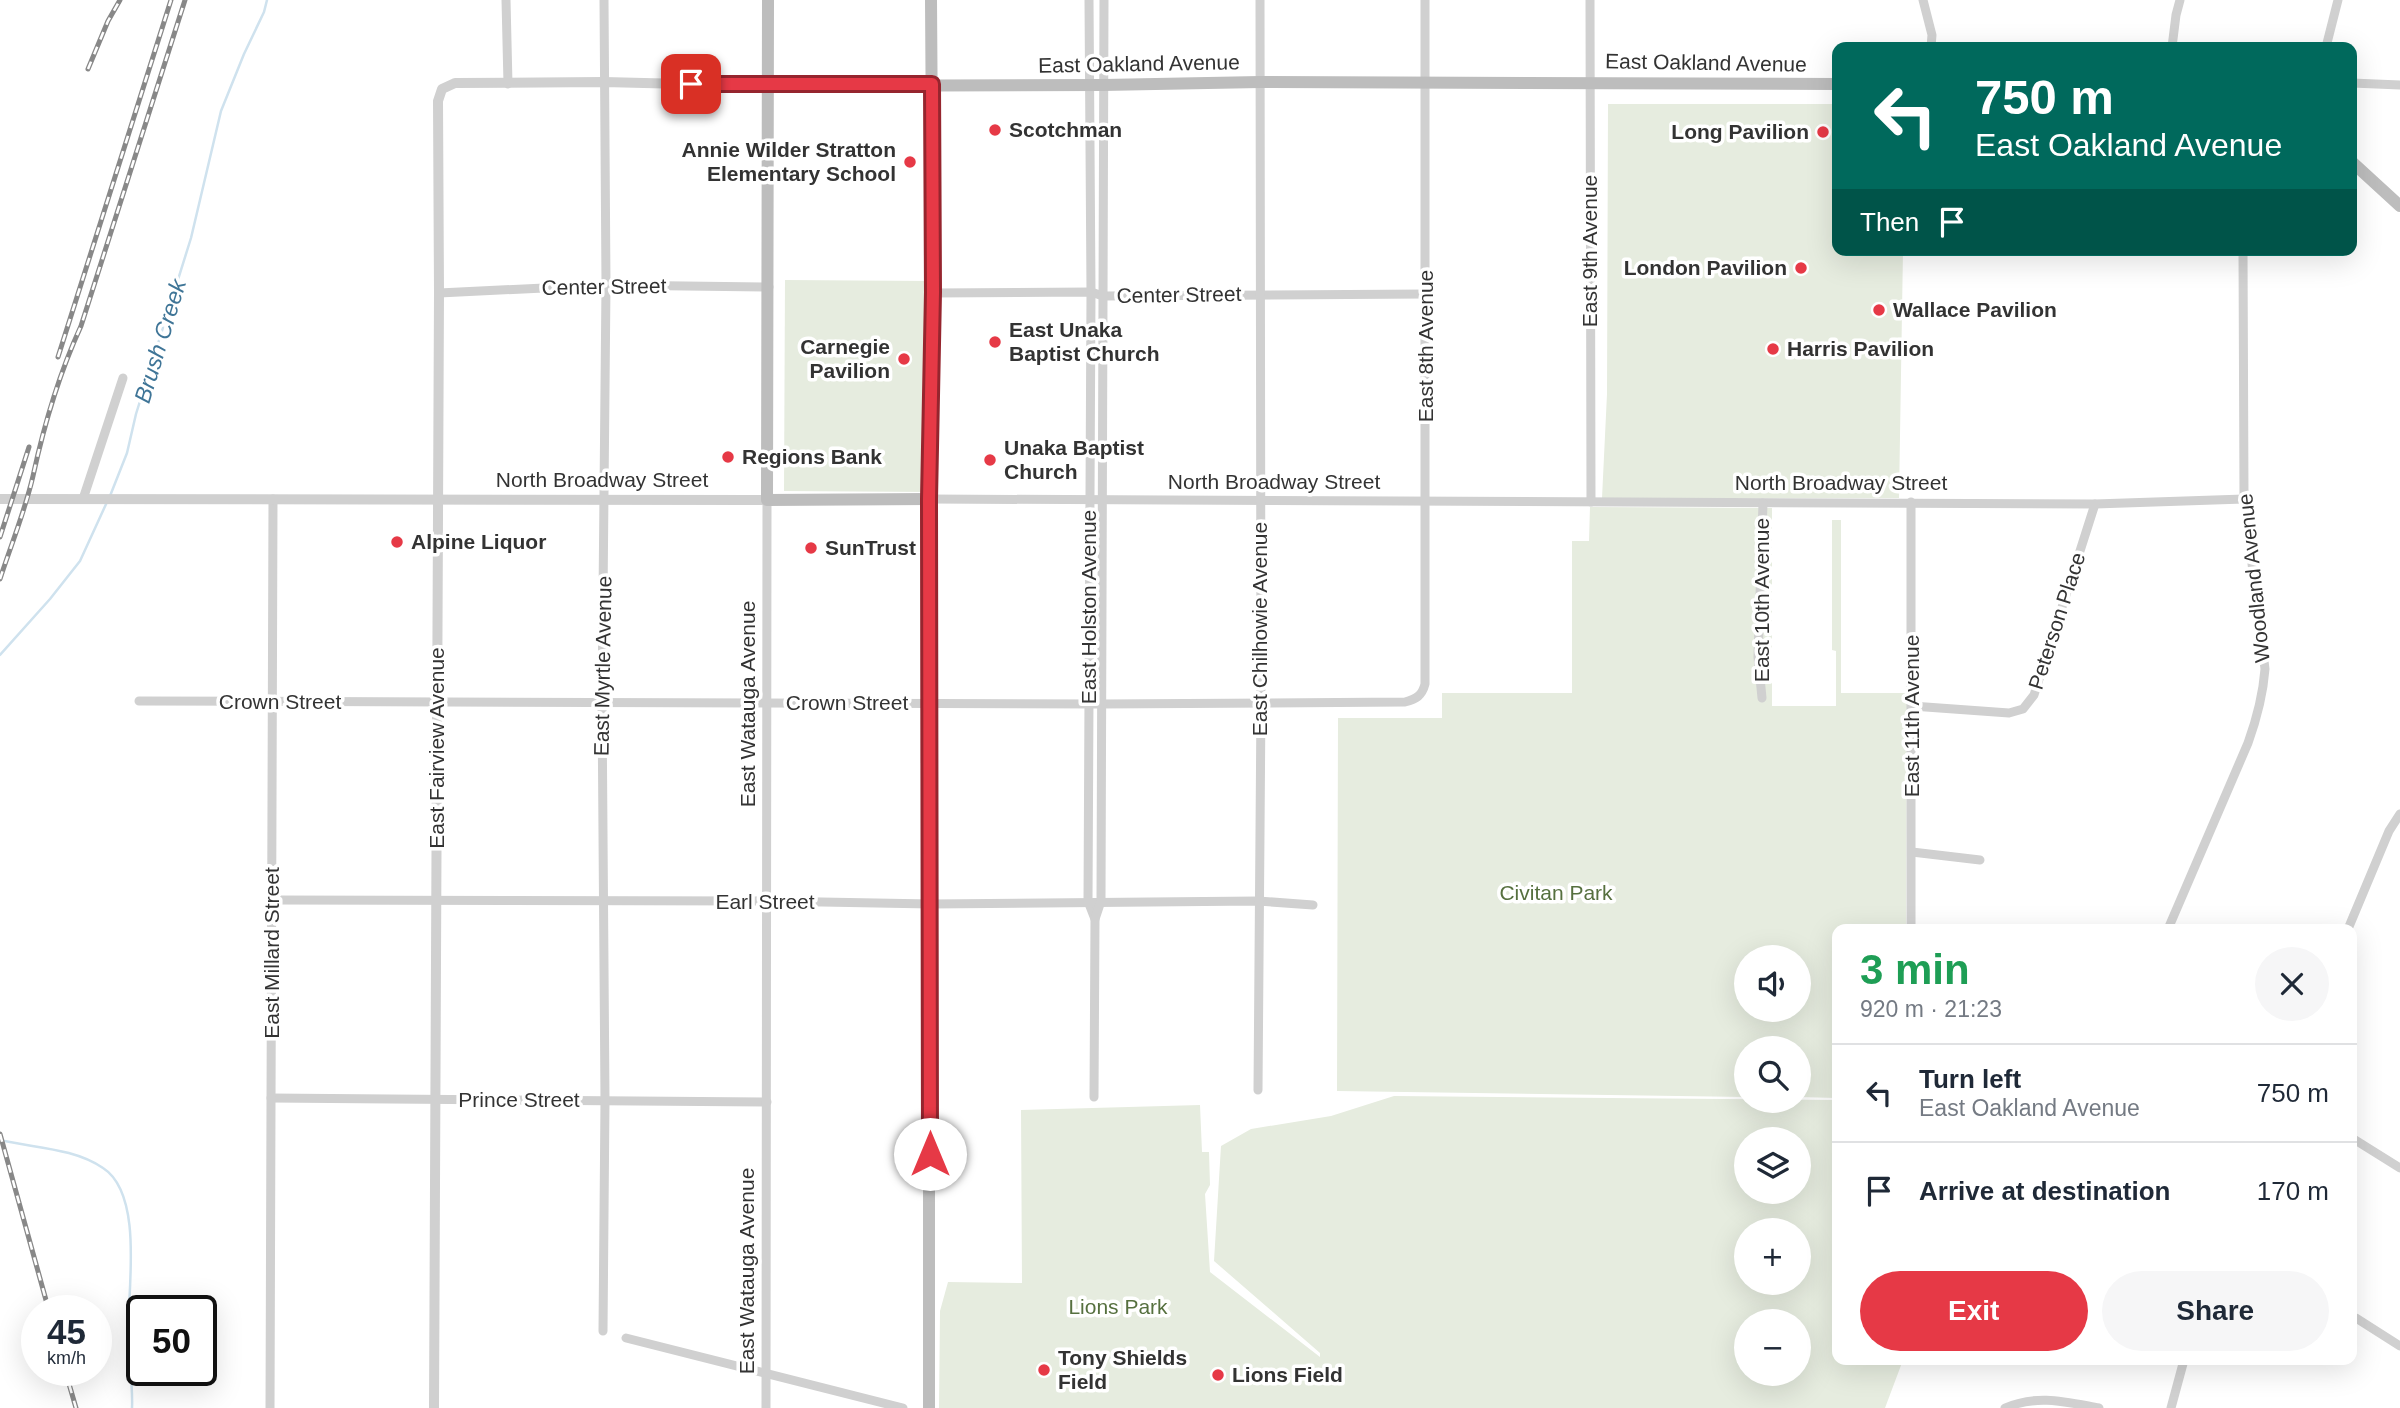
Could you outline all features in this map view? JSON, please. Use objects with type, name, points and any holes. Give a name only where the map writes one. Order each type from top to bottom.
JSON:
[{"type":"main road","name":"East Watauga Avenue","points":[[767,500],[768,0]]},
{"type":"main road","points":[[929,1408],[929,499],[933,292],[931,0]]},
{"type":"main road","name":"East Oakland Avenue","points":[[768,86],[1260,82],[1832,84]]},
{"type":"main road","points":[[2357,167],[2400,206]]},
{"type":"main road","name":"North Broadway Street","points":[[767,500],[929,499]]},
{"type":"street","points":[[506,0],[508,84]]},
{"type":"street","name":"East Myrtle Avenue","points":[[603,1331],[605,1100],[602,701],[606,285],[604,0]]},
{"type":"street","name":"East Holston Avenue","points":[[1089,0],[1091,292],[1088,901],[1095,919]]},
{"type":"street","name":"East Holston Avenue","points":[[1094,1097],[1095,919],[1101,901],[1104,0]]},
{"type":"street","name":"East Chilhowie Avenue","points":[[1258,1090],[1261,703],[1260,0]]},
{"type":"street","name":"East 8th Avenue","points":[[1423,692],[1426,502],[1425,0]]},
{"type":"street","name":"East 9th Avenue","points":[[1590,0],[1591,502]]},
{"type":"street","points":[[1923,0],[1931,42]]},
{"type":"street","points":[[2173,42],[2180,0]]},
{"type":"street","points":[[2327,42],[2339,0]]},
{"type":"street","name":"East Oakland Avenue","points":[[442,89],[455,83],[604,82],[768,86]]},
{"type":"street","points":[[2357,83],[2400,85]]},
{"type":"street","name":"East Fairview Avenue","points":[[434,1408],[438,101],[442,89]]},
{"type":"street","name":"Woodland Avenue","points":[[2170,924],[2240,762],[2259,713],[2263,691],[2265,669],[2244,499],[2243,256]]},
{"type":"street","name":"Center Street","points":[[439,293],[606,285],[769,287]]},
{"type":"street","name":"Center Street","points":[[933,292],[1091,292],[1103,296],[1426,294]]},
{"type":"street","points":[[88,499],[123,378]]},
{"type":"street","name":"North Broadway Street","points":[[5,499],[767,500]]},
{"type":"street","name":"East Millard Street","points":[[270,1408],[273,499]]},
{"type":"street","name":"North Broadway Street","points":[[929,499],[2095,505],[2244,499]]},
{"type":"street","name":"East Watauga Avenue","points":[[766,1408],[767,500]]},
{"type":"street","name":"East 11th Avenue","points":[[1911,502],[1911,924]]},
{"type":"street","name":"East 10th Avenue","points":[[1762,698],[1758,657],[1763,503]]},
{"type":"street","name":"Peterson Place","points":[[1912,706],[2009,713],[2023,709],[2034,695],[2095,505]]},
{"type":"street","name":"Crown Street","points":[[139,701],[1101,704],[1405,702],[1414,700],[1423,692]]},
{"type":"street","points":[[2350,924],[2389,831],[2400,814]]},
{"type":"street","points":[[1912,852],[1980,860]]},
{"type":"street","name":"Earl Street","points":[[272,900],[931,904],[1258,901],[1313,905]]},
{"type":"street","name":"Prince Street","points":[[271,1098],[767,1102]]},
{"type":"street","points":[[2357,1141],[2400,1168]]},
{"type":"street","points":[[2357,1319],[2400,1346]]},
{"type":"street","points":[[626,1338],[903,1408]]},
{"type":"street","points":[[2171,1408],[2183,1365]]},
{"type":"street","points":[[2005,1408],[2045,1398],[2099,1408]]},
{"type":"green space","points":[[1608,104],[1832,104],[1832,256],[1903,256],[1899,498],[1602,498],[1607,394]]},
{"type":"green space","points":[[785,280],[930,281],[928,492],[784,491]]},
{"type":"green space","name":"Civitan Park","points":[[1590,507],[1772,508],[1772,706],[1836,706],[1836,651],[1832,650],[1832,520],[1841,520],[1841,693],[1907,693],[1906,924],[1832,924],[1832,1098],[1811,1097],[1811,1036],[1734,1036],[1734,1097],[1337,1091],[1338,718],[1442,718],[1442,693],[1572,693],[1572,541],[1589,541]]},
{"type":"green space","name":"Lions Park","points":[[1394,1096],[1734,1099],[1734,1113],[1811,1113],[1811,1100],[1832,1100],[1832,1365],[1901,1365],[1885,1408],[939,1408],[940,1311],[948,1282],[1022,1283],[1021,1110],[1200,1105],[1202,1152],[1209,1152],[1210,1185],[1205,1194],[1210,1272],[1320,1357],[1320,1353],[1214,1261],[1221,1146],[1251,1129],[1331,1116]]},
{"type":"waterway","name":"Brush Creek","points":[[110,496],[127,453],[136,414],[191,238],[221,111],[267,0]]},
{"type":"waterway","name":"Brush Creek","points":[[0,655],[80,561],[107,502]]},
{"type":"waterway","name":"Brush Creek","points":[[0,1140],[79,1156],[103,1168],[116,1181],[124,1200],[131,1247],[128,1338],[132,1408]]},
{"type":"railway","points":[[88,69],[120,0]]},
{"type":"railway","points":[[58,357],[171,0]]},
{"type":"railway","points":[[0,579],[26,502],[53,400],[81,326],[185,0]]},
{"type":"railway","points":[[0,537],[29,447]]},
{"type":"railway","points":[[0,1134],[45,1295]]},
{"type":"railway","points":[[70,1386],[76,1408]]},
{"type":"place","name":"Scotchman","points":[[995,130]]},
{"type":"place","name":"Long Pavilion","points":[[1823,132]]},
{"type":"place","name":"Annie Wilder Stratton Elementary School","points":[[910,162]]},
{"type":"place","name":"London Pavilion","points":[[1801,268]]},
{"type":"place","name":"Wallace Pavilion","points":[[1879,310]]},
{"type":"place","name":"East Unaka Baptist Church","points":[[995,342]]},
{"type":"place","name":"Harris Pavilion","points":[[1773,349]]},
{"type":"place","name":"Carnegie Pavilion","points":[[904,359]]},
{"type":"place","name":"Regions Bank","points":[[728,457]]},
{"type":"place","name":"Unaka Baptist Church","points":[[990,460]]},
{"type":"place","name":"Alpine Liquor","points":[[397,542]]},
{"type":"place","name":"SunTrust","points":[[811,548]]},
{"type":"place","name":"Tony Shields Field","points":[[1044,1370]]},
{"type":"place","name":"Lions Field","points":[[1218,1375]]},
{"type":"route","points":[[691,84],[932,84],[933,292],[929,499],[930,1154]]}]
